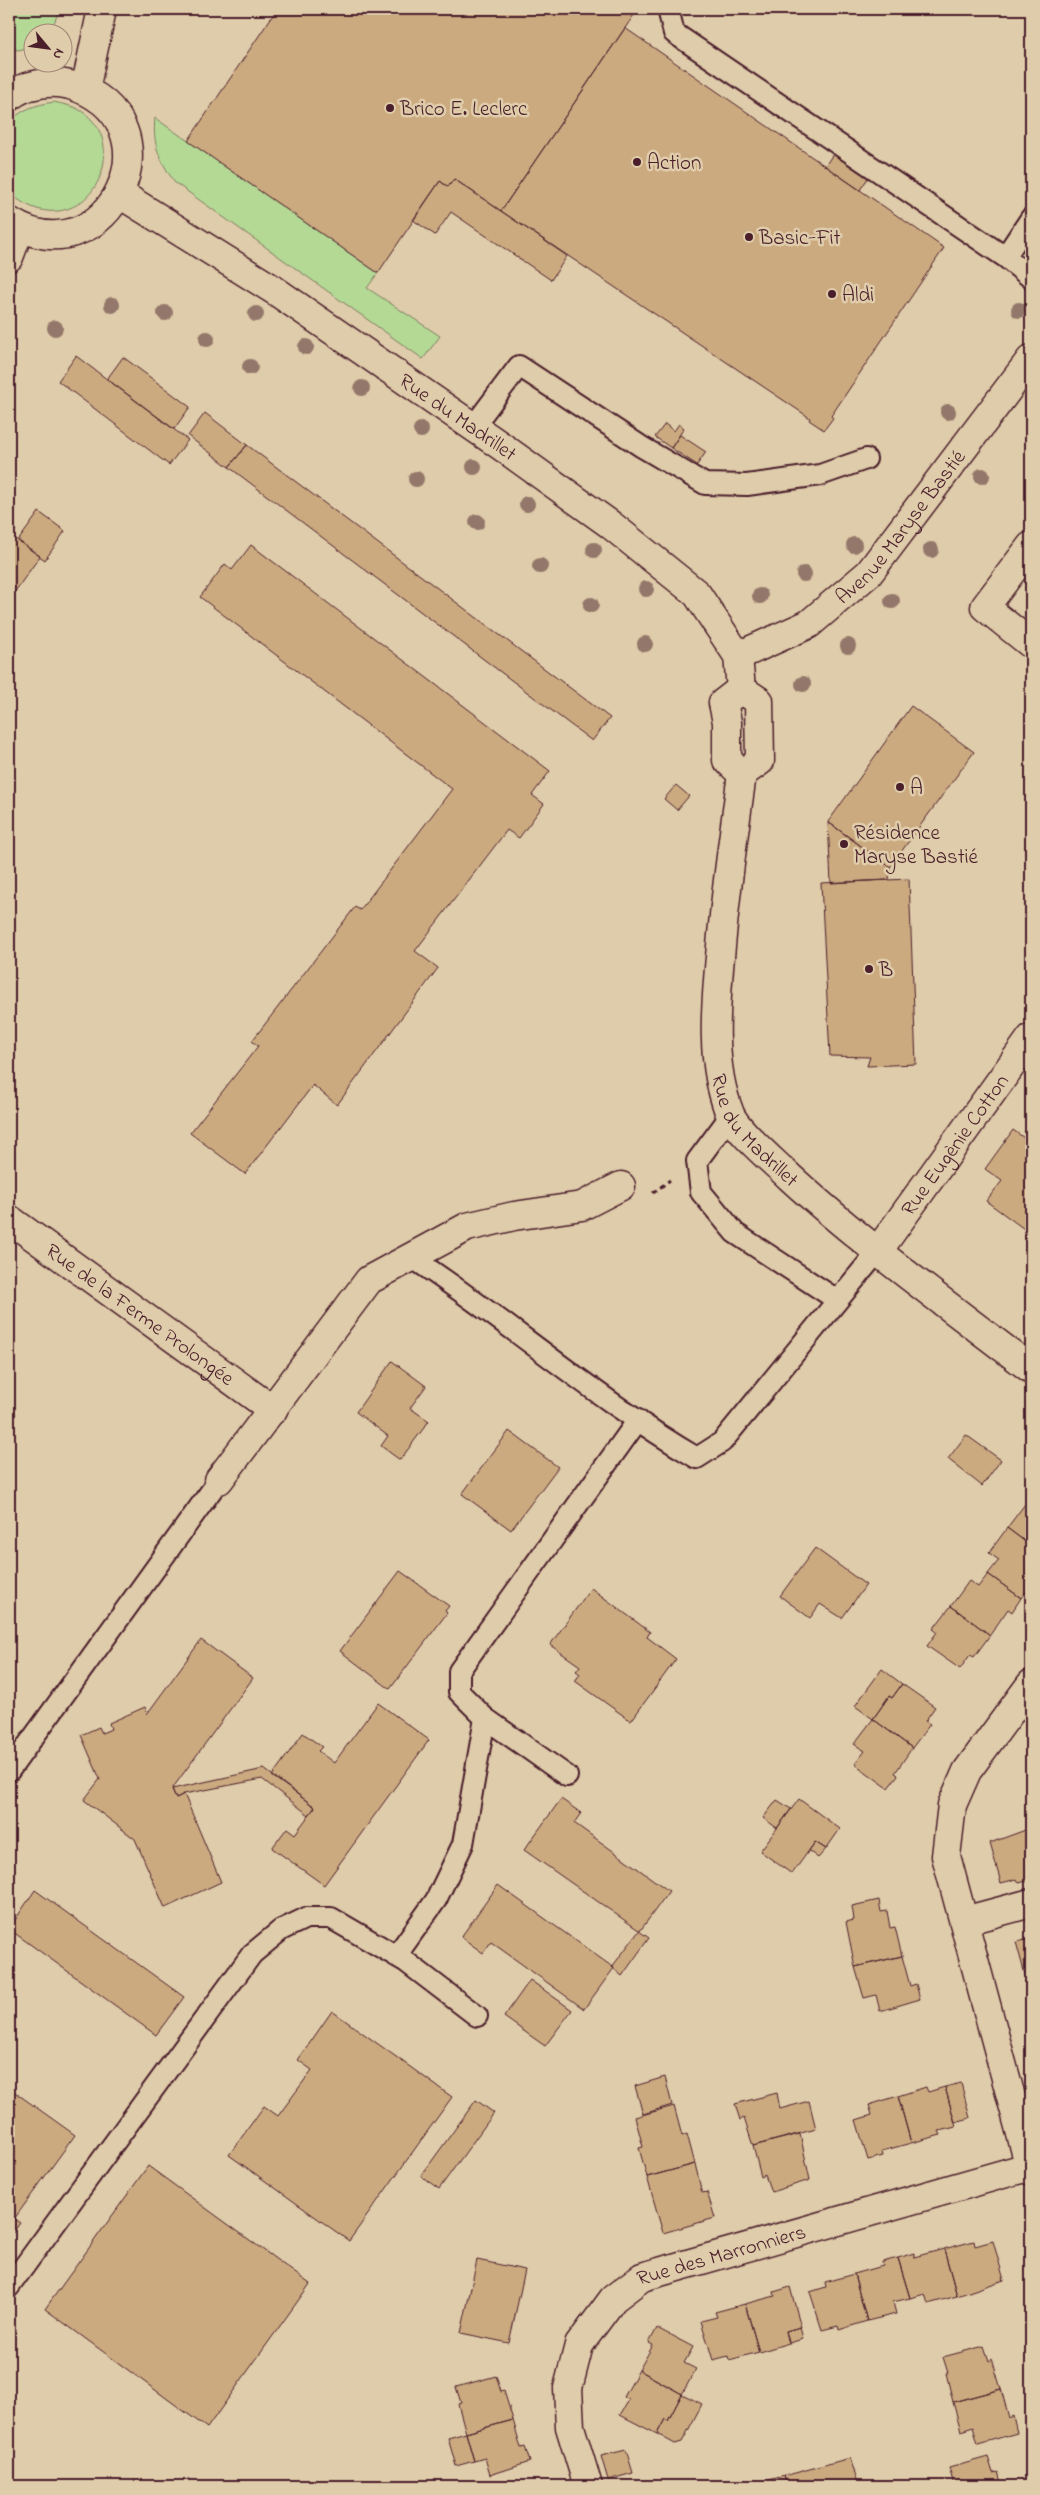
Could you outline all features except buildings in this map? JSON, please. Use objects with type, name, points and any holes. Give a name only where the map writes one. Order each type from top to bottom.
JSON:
[{"type":"street","points":[[85,90],[102,9]]},
{"type":"street","points":[[9,97],[14,93],[37,84],[62,83],[85,90],[105,104],[120,124],[128,146],[128,171],[120,194],[106,213],[94,222],[66,234],[42,235],[14,225],[9,257]]},
{"type":"street","name":"Rue du Madrillet","points":[[120,194],[274,290],[473,427],[611,524],[698,594],[738,656],[741,689],[760,701],[760,761],[742,774],[728,868],[715,1018],[720,1073],[731,1115],[760,1150],[792,1180],[878,1251],[1031,1369]]},
{"type":"street","name":"Avenue Maryse Bastié","points":[[738,656],[809,624],[869,574],[1031,358]]},
{"type":"street","points":[[1031,546],[985,607],[1031,644]]},
{"type":"street","name":"Rue Eugènie Cotton","points":[[878,1251],[1031,1038]]},
{"type":"street","points":[[219,1480],[368,1280],[467,1226],[514,1216],[582,1206],[621,1186]]},
{"type":"street","name":"Rue de la Ferme Prolongée","points":[[9,1219],[273,1410]]},
{"type":"street","points":[[1031,1684],[967,1771],[952,1805],[946,1856],[1031,2168]]},
{"type":"street","points":[[964,1921],[1031,1903]]},
{"type":"street","name":"Rue des Marronniers","points":[[588,2486],[570,2427],[568,2388],[578,2345],[613,2299],[642,2277],[1031,2168]]},
{"type":"lane","points":[[668,9],[674,34],[1005,257],[1031,278]]},
{"type":"lane","points":[[1005,257],[1031,218]]},
{"type":"lane","points":[[473,427],[519,366],[642,447],[705,484],[747,486],[820,475],[866,459]]},
{"type":"lane","points":[[731,1115],[697,1161],[701,1192],[735,1233],[837,1300]]},
{"type":"lane","points":[[411,1257],[638,1420],[697,1458],[722,1442],[878,1251]]},
{"type":"lane","points":[[566,1776],[485,1718],[459,1692],[459,1671],[638,1420]]},
{"type":"lane","points":[[9,1770],[219,1480]]},
{"type":"lane","points":[[396,1956],[436,1900],[463,1844],[485,1718]]},
{"type":"lane","points":[[9,2287],[252,1954],[281,1930],[306,1918],[331,1918],[396,1956],[477,2016]]},
{"type":"path","points":[[621,1186],[634,1199],[648,1197],[697,1161]]},
{"type":"green space","points":[[9,9],[60,9],[54,22],[22,22],[22,49],[9,48]]},
{"type":"green space","points":[[54,102],[76,108],[93,121],[102,138],[104,157],[100,176],[91,192],[77,205],[58,211],[37,209],[25,204],[9,190],[9,124],[28,108]]},
{"type":"green space","points":[[155,118],[378,273],[367,288],[440,336],[423,359],[174,182],[158,152],[154,128]]},
{"type":"place","name":"Brico E. Leclerc","points":[[390,108]]},
{"type":"place","name":"Action","points":[[637,162]]},
{"type":"place","name":"Basic-Fit","points":[[749,237]]},
{"type":"place","name":"Aldi","points":[[832,294]]},
{"type":"place","name":"A","points":[[900,787]]},
{"type":"place","name":"Résidence Maryse Bastié","points":[[844,844]]},
{"type":"place","name":"B","points":[[869,969]]}]
